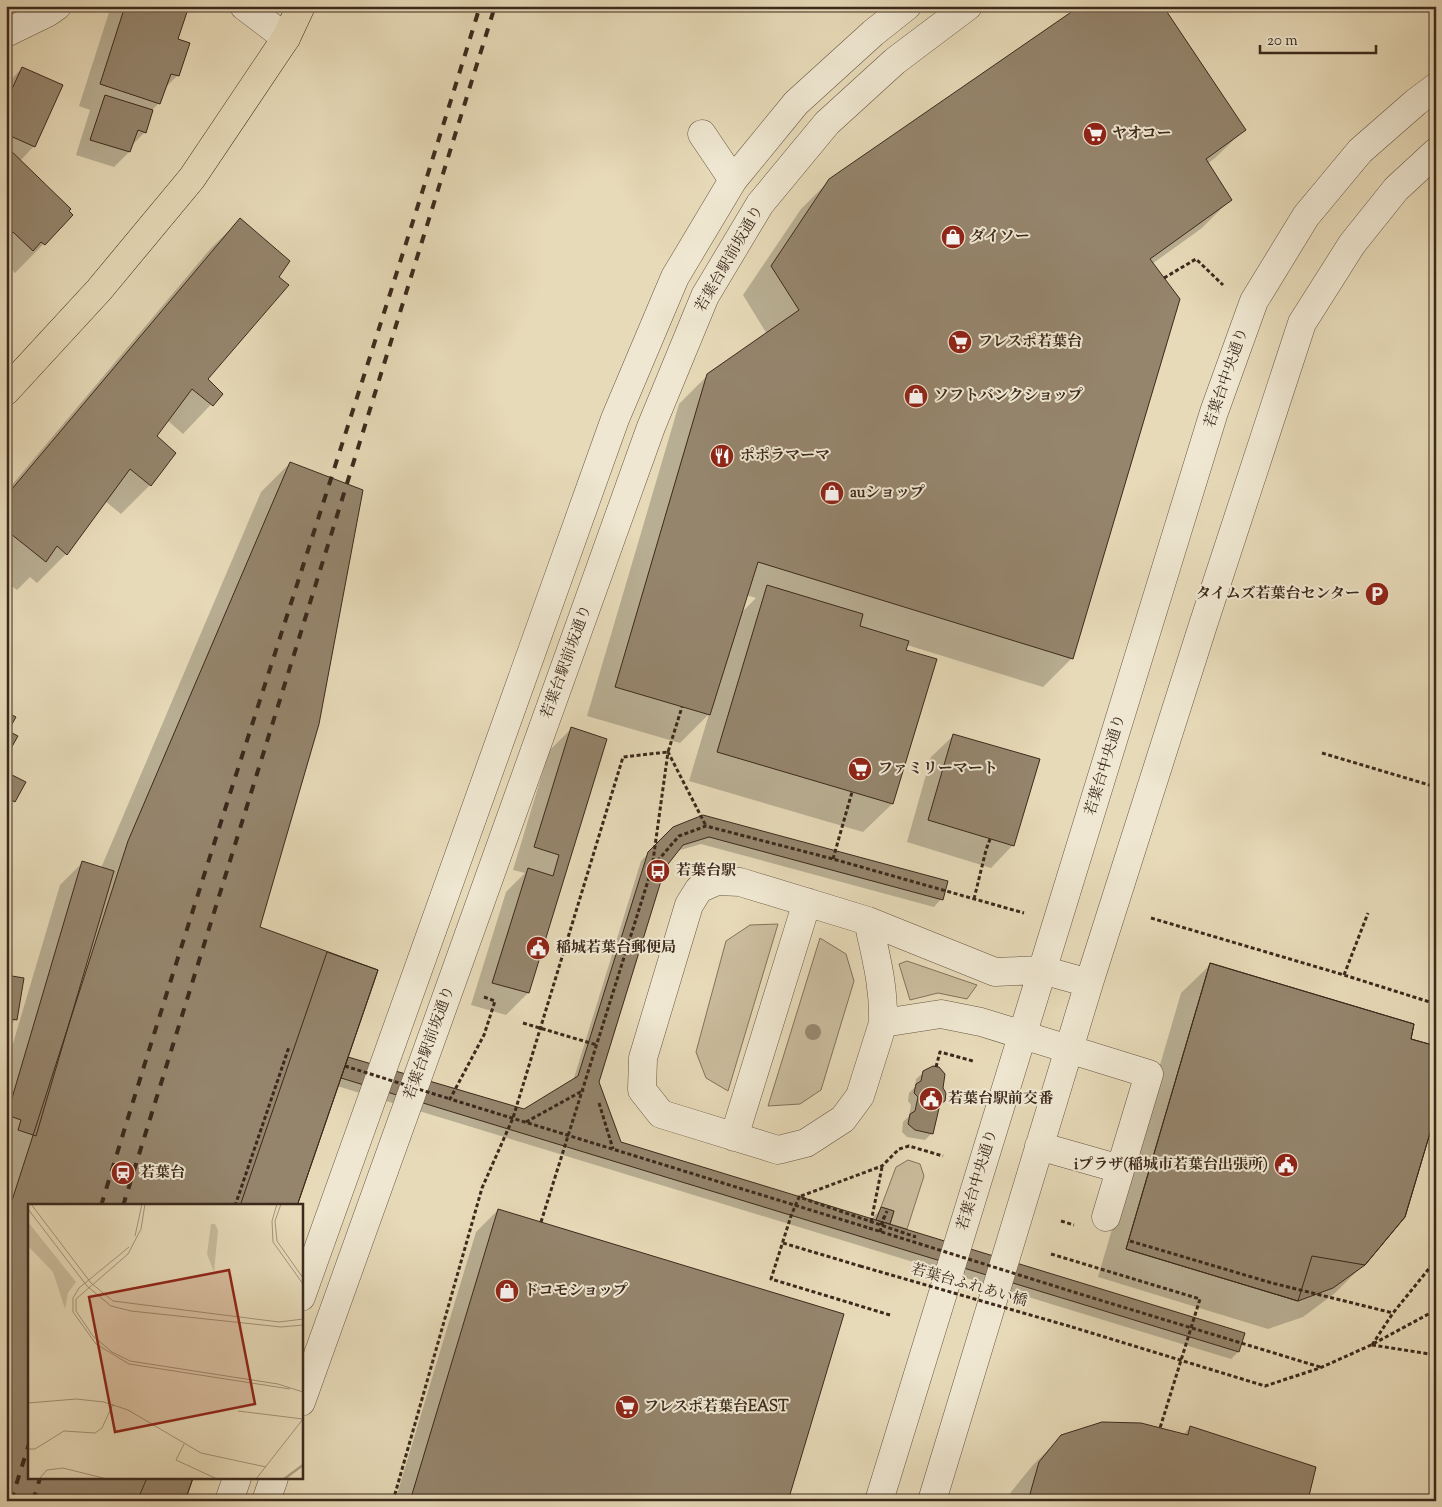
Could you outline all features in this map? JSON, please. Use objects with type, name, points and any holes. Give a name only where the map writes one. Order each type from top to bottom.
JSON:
[{"type":"main road","points":[[6,391],[99,290],[192,178],[286,38],[301,6]]},
{"type":"street","points":[[6,33],[47,13],[57,6]]},
{"type":"street","points":[[244,6],[286,38]]},
{"type":"street","points":[[302,1295],[615,419],[675,276],[733,180],[796,103],[873,33],[907,6]]},
{"type":"street","name":"若葉台駅前坂通り","points":[[302,1399],[652,427],[705,296],[760,204],[827,123],[895,60],[968,6]]},
{"type":"street","name":"若葉台中央通り","points":[[879,1501],[1214,412],[1254,301],[1306,216],[1360,151],[1436,87]]},
{"type":"street","points":[[702,134],[733,180]]},
{"type":"street","points":[[932,1501],[1089,982],[1302,323],[1352,244],[1396,189],[1436,152]]},
{"type":"street","points":[[868,921],[879,966],[884,1000],[883,1023],[860,1096],[843,1119],[806,1143],[778,1150],[661,1114],[642,1090],[643,1058],[689,905],[699,889],[717,881],[740,882],[868,921],[995,972],[1042,970],[1089,982]]},
{"type":"street","points":[[734,1136],[807,902]]},
{"type":"street","points":[[883,1023],[941,1014],[981,1022],[1149,1074],[1106,1217]]},
{"type":"street","points":[[1039,1146],[1120,1169]]},
{"type":"street","points":[[229,1501],[236,1480]]},
{"type":"street","points":[[266,1501],[273,1480]]},
{"type":"path","points":[[1164,278],[1196,258],[1224,285]]},
{"type":"path","points":[[542,1222],[652,868],[668,752],[682,707]]},
{"type":"path","points":[[393,1501],[482,1188],[512,1118],[623,757],[668,752]]},
{"type":"path","points":[[668,752],[706,826]]},
{"type":"path","points":[[1322,752],[1436,787]]},
{"type":"path","points":[[833,860],[852,792]]},
{"type":"path","points":[[652,868],[679,836],[706,826],[1025,914]]},
{"type":"path","points":[[974,899],[990,839]]},
{"type":"path","points":[[1344,975],[1368,913]]},
{"type":"path","points":[[1151,918],[1436,1004]]},
{"type":"path","points":[[450,1099],[484,1035],[495,1001],[483,996]]},
{"type":"path","points":[[523,1023],[597,1045]]},
{"type":"path","points":[[236,1204],[287,1060],[289,1047]]},
{"type":"path","points":[[936,1067],[940,1052],[973,1060]]},
{"type":"path","name":"若葉台ふれあい橋","points":[[345,1066],[1320,1368]]},
{"type":"path","points":[[526,1122],[584,1090]]},
{"type":"path","points":[[599,1103],[613,1149]]},
{"type":"path","points":[[799,1197],[882,1166],[899,1149],[909,1146],[943,1156]]},
{"type":"path","points":[[871,1222],[882,1166]]},
{"type":"path","points":[[799,1197],[771,1279],[890,1316]]},
{"type":"path","points":[[799,1197],[916,1236]]},
{"type":"path","points":[[881,1225],[887,1211]]},
{"type":"path","points":[[880,1232],[884,1216]]},
{"type":"path","points":[[1125,1240],[1272,1283],[1393,1313]]},
{"type":"path","name":"若葉台ふれあい橋","points":[[783,1243],[1072,1327],[1265,1386],[1320,1368],[1371,1345],[1436,1310]]},
{"type":"path","points":[[1051,1254],[1200,1299],[1160,1428]]},
{"type":"path","points":[[1436,1260],[1393,1313],[1371,1345],[1436,1356]]},
{"type":"shaded area","points":[[778,924],[728,1091],[706,1078],[696,1052],[726,941],[750,925]]},
{"type":"shaded area","points":[[820,938],[846,954],[854,981],[821,1090],[800,1104],[768,1106]]},
{"type":"shaded area","points":[[907,961],[977,985],[967,999],[938,993],[910,1000],[899,964]]},
{"type":"shaded area","points":[[908,1160],[920,1164],[924,1176],[907,1229],[890,1224],[894,1211],[881,1207],[896,1167]]},
{"type":"building","points":[[125,6],[189,6],[178,39],[190,43],[179,76],[171,74],[160,104],[100,84]]},
{"type":"building","name":"フレスポ若葉台","points":[[1080,6],[1163,6],[1246,130],[1206,159],[1232,200],[1150,259],[1180,299],[1073,659],[758,562],[710,715],[615,687],[707,374],[799,310],[771,266],[829,179]]},
{"type":"building","points":[[22,67],[63,85],[35,147],[6,134],[6,102]]},
{"type":"building","points":[[105,95],[153,110],[146,133],[138,130],[130,152],[90,140]]},
{"type":"building","points":[[6,146],[71,209],[69,211],[73,215],[45,245],[41,242],[33,251],[13,232],[6,239]]},
{"type":"building","points":[[240,218],[290,261],[279,277],[289,285],[208,379],[223,394],[213,406],[192,389],[157,436],[176,453],[151,486],[130,469],[67,555],[57,546],[46,562],[6,530],[6,496]]},
{"type":"building","points":[[290,462],[363,490],[319,724],[260,927],[378,970],[298,1204],[28,1204],[28,1480],[192,1480],[185,1501],[6,1501],[6,1219],[128,841]]},
{"type":"building","points":[[767,585],[863,614],[860,626],[909,641],[906,650],[937,659],[893,804],[717,752]]},
{"type":"building","points":[[6,712],[16,717],[8,731],[18,736],[6,757]]},
{"type":"building","points":[[571,727],[607,739],[529,993],[492,983],[528,868],[553,876],[559,855],[534,847]]},
{"type":"building","points":[[953,734],[1040,759],[1014,846],[928,820]]},
{"type":"building","points":[[6,772],[26,782],[15,802],[6,797]]},
{"type":"building","points":[[703,815],[948,881],[943,900],[709,837],[683,845],[665,868],[599,1082],[621,1142],[1245,1333],[1239,1352],[341,1078],[348,1057],[524,1109],[578,1076],[648,852],[673,827]]},
{"type":"building","points":[[82,861],[114,871],[36,1136],[18,1130],[21,1120],[7,1115]]},
{"type":"building","points":[[327,952],[378,970],[298,1204],[241,1204]]},
{"type":"building","name":"iプラザ(稲城市若葉台出張所)","points":[[1210,963],[1414,1024],[1411,1039],[1436,1046],[1436,1113],[1405,1217],[1365,1265],[1333,1288],[1298,1301],[1126,1249]]},
{"type":"building","name":"iプラザ(稲城市若葉台出張所)","points":[[1210,963],[1414,1024],[1411,1039],[1436,1046],[1436,1113],[1405,1217],[1365,1265],[1312,1256],[1298,1301],[1126,1249]]},
{"type":"building","points":[[6,975],[24,978],[17,1020],[6,1018]]},
{"type":"building","name":"若葉台駅前交番","points":[[933,1066],[939,1067],[945,1074],[943,1088],[946,1093],[945,1101],[940,1104],[933,1134],[915,1130],[908,1124],[910,1114],[915,1111],[918,1097],[914,1093],[916,1084],[921,1081],[923,1071]]},
{"type":"building","points":[[881,1207],[894,1211],[890,1224],[876,1220]]},
{"type":"building","name":"フレスポ若葉台EAST","points":[[498,1209],[844,1314],[788,1501],[410,1501]]},
{"type":"building","points":[[1102,1422],[1141,1423],[1188,1435],[1190,1426],[1316,1467],[1309,1496],[1323,1501],[1028,1501],[1039,1462],[1061,1435]]},
{"type":"building","points":[[146,1480],[192,1480],[185,1501],[137,1501]]},
{"type":"railway","points":[[102,1204],[194,906],[480,6]]},
{"type":"railway","points":[[124,1204],[495,6]]},
{"type":"railway","points":[[11,1501],[28,1447]]},
{"type":"railway","points":[[33,1501],[39,1480]]},
{"type":"place","name":"ヤオコー","points":[[1095,134]]},
{"type":"place","name":"ダイソー","points":[[953,237]]},
{"type":"place","name":"フレスポ若葉台","points":[[960,342]]},
{"type":"place","name":"ソフトバンクショップ","points":[[916,396]]},
{"type":"place","name":"ポポラマーマ","points":[[722,456]]},
{"type":"place","name":"auショップ","points":[[832,493]]},
{"type":"place","name":"タイムズ若葉台センター","points":[[1377,594]]},
{"type":"place","name":"ファミリーマート","points":[[860,769]]},
{"type":"place","name":"若葉台駅","points":[[658,871]]},
{"type":"place","name":"稲城若葉台郵便局","points":[[538,948]]},
{"type":"place","name":"若葉台駅前交番","points":[[931,1099]]},
{"type":"place","name":"iプラザ(稲城市若葉台出張所)","points":[[1286,1165]]},
{"type":"place","name":"若葉台","points":[[123,1173]]},
{"type":"place","name":"ドコモショップ","points":[[507,1291]]},
{"type":"place","name":"フレスポ若葉台EAST","points":[[627,1407]]}]
